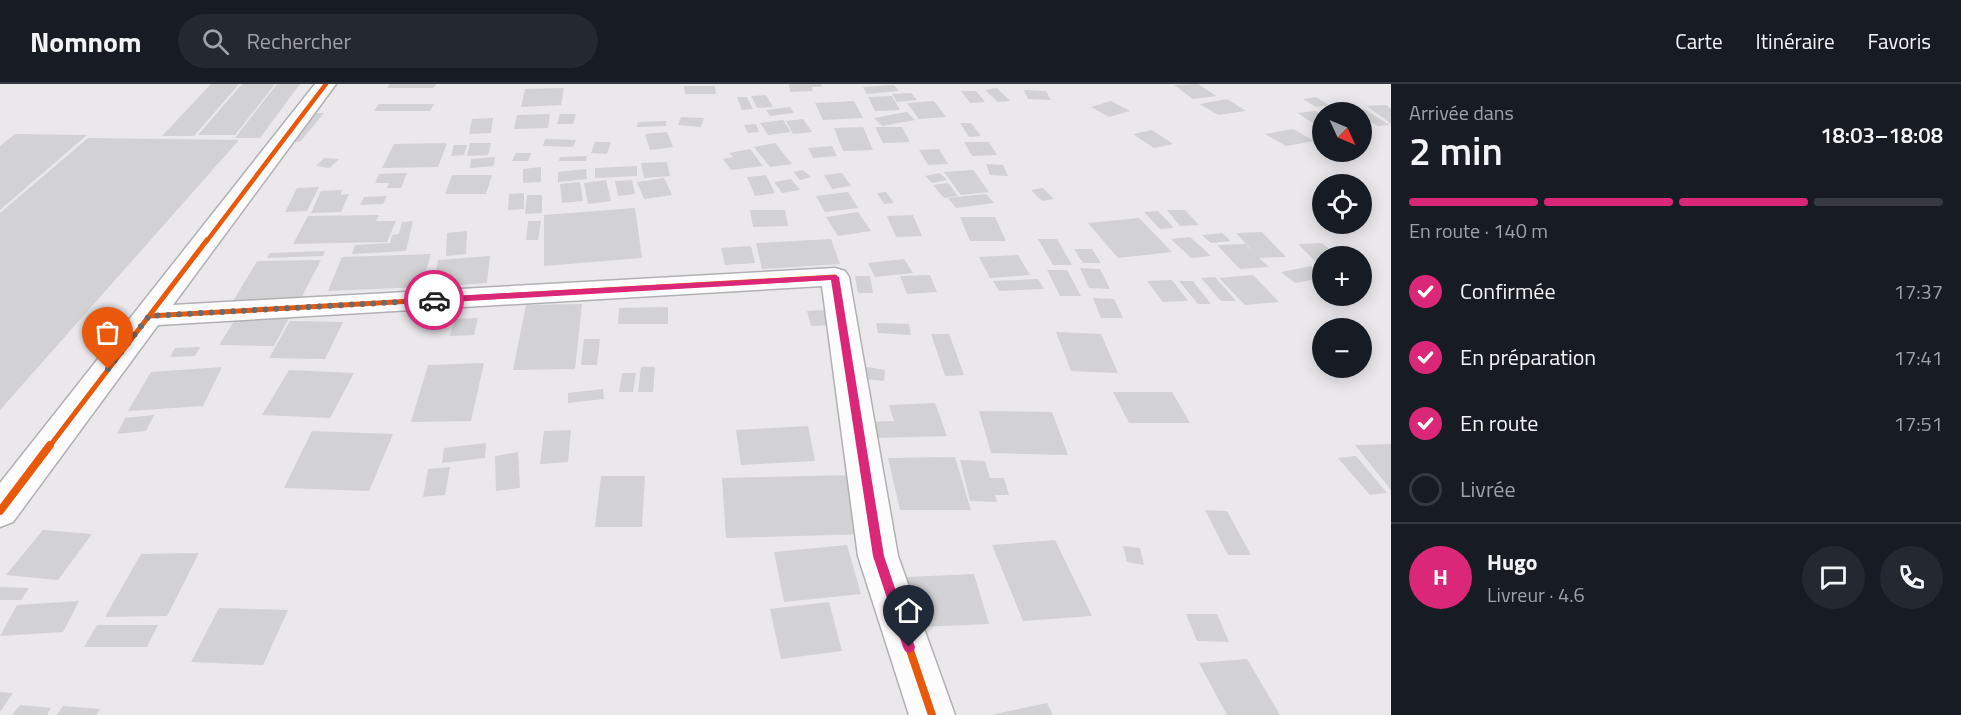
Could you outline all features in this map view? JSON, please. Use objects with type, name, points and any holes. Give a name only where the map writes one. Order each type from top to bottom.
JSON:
[{"type":"street","points":[[0,511],[326,84]]},
{"type":"street","points":[[149,316],[835,277],[878,556],[932,715]]},
{"type":"building","points":[[211,84],[239,84],[194,136],[162,136]]},
{"type":"building","points":[[242,84],[275,84],[235,135],[198,135]]},
{"type":"building","points":[[277,84],[300,84],[260,138],[235,138]]},
{"type":"building","points":[[390,84],[436,84],[434,88],[387,88]]},
{"type":"building","points":[[789,84],[821,84],[822,87],[812,87],[813,91],[790,92]]},
{"type":"building","points":[[1198,84],[1216,96],[1193,99],[1174,85]]},
{"type":"building","points":[[894,85],[899,91],[867,94],[863,87]]},
{"type":"building","points":[[684,86],[715,86],[716,94],[685,94]]},
{"type":"building","points":[[564,88],[561,105],[521,107],[525,89]]},
{"type":"building","points":[[997,88],[1010,101],[998,102],[985,90]]},
{"type":"building","points":[[1024,90],[1046,91],[1051,100],[1028,99]]},
{"type":"building","points":[[961,91],[976,91],[985,102],[970,103]]},
{"type":"building","points":[[911,93],[917,100],[897,102],[892,94]]},
{"type":"building","points":[[766,95],[773,107],[757,108],[751,96]]},
{"type":"building","points":[[892,96],[900,110],[875,111],[868,97]]},
{"type":"building","points":[[737,97],[747,97],[753,109],[742,110]]},
{"type":"building","points":[[1316,97],[1324,102],[1312,102],[1312,105],[1303,99]]},
{"type":"building","points":[[1227,99],[1246,111],[1218,115],[1200,104]]},
{"type":"building","points":[[854,101],[863,118],[823,120],[815,103]]},
{"type":"building","points":[[934,101],[946,117],[919,119],[907,103]]},
{"type":"building","points":[[1111,101],[1130,111],[1109,117],[1091,107]]},
{"type":"building","points":[[379,104],[434,104],[430,111],[374,111]]},
{"type":"building","points":[[1386,105],[1391,109],[1391,124],[1372,110],[1372,106]]},
{"type":"building","points":[[790,107],[794,113],[770,116],[766,110]]},
{"type":"building","points":[[1312,111],[1312,123],[1298,113]]},
{"type":"building","points":[[907,112],[915,120],[882,126],[874,118]]},
{"type":"building","points":[[312,113],[324,113],[300,142],[287,141]]},
{"type":"building","points":[[550,114],[548,128],[514,129],[517,115]]},
{"type":"building","points":[[560,114],[576,114],[573,124],[557,124]]},
{"type":"building","points":[[1372,114],[1390,125],[1378,126],[1372,123]]},
{"type":"building","points":[[681,117],[704,118],[701,127],[678,125]]},
{"type":"building","points":[[493,118],[491,133],[469,134],[472,119]]},
{"type":"building","points":[[803,119],[812,132],[793,134],[786,121]]},
{"type":"building","points":[[783,120],[791,132],[768,135],[760,123]]},
{"type":"building","points":[[666,121],[666,126],[637,127],[638,122]]},
{"type":"building","points":[[960,123],[971,123],[981,136],[969,137]]},
{"type":"building","points":[[756,124],[759,132],[748,133],[744,125]]},
{"type":"building","points":[[863,127],[873,150],[843,151],[834,128]]},
{"type":"building","points":[[875,127],[902,127],[910,142],[883,143]]},
{"type":"building","points":[[1293,129],[1312,141],[1286,146],[1265,134]]},
{"type":"building","points":[[1152,130],[1173,144],[1154,148],[1133,134]]},
{"type":"building","points":[[667,132],[673,147],[650,150],[645,134]]},
{"type":"building","points":[[15,134],[87,135],[0,210],[0,146]]},
{"type":"building","points":[[88,138],[239,140],[0,410],[0,213]]},
{"type":"building","points":[[545,139],[576,140],[573,147],[543,146]]},
{"type":"building","points":[[595,142],[611,142],[607,154],[591,153]]},
{"type":"building","points":[[964,142],[989,142],[997,155],[972,156]]},
{"type":"building","points":[[447,143],[438,167],[382,168],[394,144]]},
{"type":"building","points":[[470,143],[491,143],[488,155],[467,156]]},
{"type":"building","points":[[775,143],[792,164],[770,167],[754,147]]},
{"type":"building","points":[[454,145],[467,145],[464,155],[451,156]]},
{"type":"building","points":[[832,146],[837,156],[813,158],[808,148]]},
{"type":"building","points":[[750,149],[763,166],[731,170],[723,159],[733,157],[729,153]]},
{"type":"building","points":[[939,149],[948,164],[928,165],[919,150]]},
{"type":"building","points":[[516,153],[531,153],[528,161],[512,161]]},
{"type":"building","points":[[587,156],[586,161],[559,161],[560,157]]},
{"type":"building","points":[[495,157],[494,166],[470,168],[471,159]]},
{"type":"building","points":[[324,158],[339,159],[330,168],[316,166]]},
{"type":"building","points":[[667,162],[670,176],[644,178],[641,163]]},
{"type":"building","points":[[986,164],[1003,165],[1008,176],[990,175]]},
{"type":"building","points":[[637,166],[637,176],[595,178],[595,168]]},
{"type":"building","points":[[541,167],[541,182],[523,183],[523,169]]},
{"type":"building","points":[[586,169],[587,179],[558,182],[558,172]]},
{"type":"building","points":[[803,170],[811,177],[800,180],[793,172]]},
{"type":"building","points":[[973,170],[989,192],[961,195],[944,172]]},
{"type":"building","points":[[407,173],[401,188],[387,188],[389,183],[375,183],[379,174]]},
{"type":"building","points":[[842,173],[851,186],[832,189],[824,175]]},
{"type":"building","points":[[940,173],[947,180],[932,183],[925,176]]},
{"type":"building","points":[[452,175],[492,175],[486,194],[445,194]]},
{"type":"building","points":[[766,175],[775,193],[755,196],[747,177]]},
{"type":"building","points":[[664,178],[672,195],[644,199],[637,182]]},
{"type":"building","points":[[791,179],[800,190],[782,193],[774,182]]},
{"type":"building","points":[[606,180],[611,201],[588,204],[584,183]]},
{"type":"building","points":[[632,180],[635,194],[618,196],[615,181]]},
{"type":"building","points":[[580,182],[583,201],[562,203],[560,184]]},
{"type":"building","points":[[948,183],[958,196],[944,198],[933,185]]},
{"type":"building","points":[[319,187],[307,211],[285,212],[297,188]]},
{"type":"building","points":[[1043,188],[1054,199],[1042,201],[1031,190]]},
{"type":"building","points":[[342,190],[341,195],[349,194],[341,212],[311,213],[321,191]]},
{"type":"building","points":[[848,192],[858,208],[825,212],[816,196]]},
{"type":"building","points":[[886,192],[894,203],[884,204],[877,193]]},
{"type":"building","points":[[524,193],[524,209],[508,210],[509,194]]},
{"type":"building","points":[[986,194],[994,203],[956,208],[948,198]]},
{"type":"building","points":[[527,195],[542,195],[542,213],[525,214]]},
{"type":"building","points":[[387,196],[383,204],[360,205],[364,197]]},
{"type":"building","points":[[635,208],[642,258],[544,266],[544,215]]},
{"type":"building","points":[[750,210],[785,210],[788,226],[753,227]]},
{"type":"building","points":[[1167,210],[1185,210],[1199,225],[1180,226]]},
{"type":"building","points":[[1158,211],[1174,228],[1160,229],[1144,212]]},
{"type":"building","points":[[858,212],[871,231],[838,236],[826,217]]},
{"type":"building","points":[[379,215],[376,221],[396,221],[387,242],[293,244],[308,216]]},
{"type":"building","points":[[913,215],[922,236],[896,237],[887,216]]},
{"type":"building","points":[[960,217],[995,217],[1006,241],[970,241]]},
{"type":"building","points":[[1139,218],[1172,252],[1118,258],[1088,223]]},
{"type":"building","points":[[413,221],[406,251],[352,254],[355,245],[390,243],[392,235],[399,234],[402,222]]},
{"type":"building","points":[[528,221],[541,221],[538,240],[526,240]]},
{"type":"building","points":[[467,231],[466,254],[446,256],[447,233]]},
{"type":"building","points":[[1262,232],[1286,257],[1259,258],[1269,267],[1240,269],[1217,245],[1245,244],[1254,253],[1236,233]]},
{"type":"building","points":[[1222,233],[1231,241],[1211,243],[1202,235]]},
{"type":"building","points":[[1190,237],[1211,256],[1191,258],[1171,239]]},
{"type":"building","points":[[831,239],[840,264],[762,269],[756,243]]},
{"type":"building","points":[[1038,239],[1057,239],[1072,265],[1053,265]]},
{"type":"building","points":[[1322,243],[1325,246],[1312,246],[1312,258],[1298,244]]},
{"type":"building","points":[[751,246],[755,263],[725,265],[721,248]]},
{"type":"building","points":[[1074,249],[1092,249],[1101,263],[1083,263]]},
{"type":"building","points":[[325,251],[323,256],[267,258],[270,253]]},
{"type":"building","points":[[431,254],[421,287],[328,291],[342,257]]},
{"type":"building","points":[[1018,255],[1030,275],[990,278],[979,257]]},
{"type":"building","points":[[490,256],[487,283],[434,287],[438,260]]},
{"type":"building","points":[[904,259],[913,273],[875,277],[868,263]]},
{"type":"building","points":[[321,260],[297,306],[229,308],[257,261]]},
{"type":"building","points":[[1311,266],[1312,280],[1295,283],[1281,272]]},
{"type":"building","points":[[1080,268],[1100,269],[1110,289],[1089,288]]},
{"type":"building","points":[[1047,270],[1067,270],[1081,296],[1060,296]]},
{"type":"building","points":[[930,275],[937,292],[907,294],[900,276]]},
{"type":"building","points":[[1253,275],[1279,302],[1245,305],[1219,278]]},
{"type":"building","points":[[855,276],[870,276],[873,293],[858,293]]},
{"type":"building","points":[[1215,277],[1236,301],[1221,301],[1201,278]]},
{"type":"building","points":[[1038,279],[1044,289],[999,291],[993,281]]},
{"type":"building","points":[[1172,280],[1188,301],[1163,302],[1147,281]]},
{"type":"building","points":[[1179,281],[1193,281],[1211,304],[1198,304]]},
{"type":"building","points":[[1093,298],[1114,299],[1123,318],[1101,318]]},
{"type":"building","points":[[582,304],[575,369],[513,370],[526,305]]},
{"type":"building","points":[[668,307],[668,324],[618,324],[619,308]]},
{"type":"building","points":[[825,310],[830,325],[811,326],[807,311]]},
{"type":"building","points":[[236,318],[289,318],[274,346],[219,345]]},
{"type":"building","points":[[478,318],[474,335],[450,336],[455,319]]},
{"type":"building","points":[[290,321],[343,322],[325,359],[269,358]]},
{"type":"building","points":[[876,323],[909,324],[911,335],[878,333]]},
{"type":"building","points":[[1056,332],[1101,334],[1118,373],[1071,371]]},
{"type":"building","points":[[931,334],[949,334],[964,375],[945,376]]},
{"type":"building","points":[[584,339],[600,339],[597,365],[581,365]]},
{"type":"building","points":[[200,347],[195,356],[170,357],[175,348]]},
{"type":"building","points":[[484,363],[471,421],[411,422],[428,365]]},
{"type":"building","points":[[222,367],[203,406],[128,411],[151,372]]},
{"type":"building","points":[[641,367],[655,367],[653,392],[638,392]]},
{"type":"building","points":[[866,367],[885,370],[884,381],[865,379]]},
{"type":"building","points":[[289,370],[354,373],[330,418],[262,415]]},
{"type":"building","points":[[622,373],[636,373],[633,392],[619,392]]},
{"type":"building","points":[[603,389],[604,399],[568,403],[568,393]]},
{"type":"building","points":[[1113,392],[1172,392],[1190,423],[1129,423]]},
{"type":"building","points":[[935,403],[947,436],[873,438],[869,422],[894,421],[889,405]]},
{"type":"building","points":[[979,411],[1052,412],[1068,455],[991,453]]},
{"type":"building","points":[[154,415],[146,431],[117,434],[125,418]]},
{"type":"building","points":[[808,426],[815,461],[741,465],[736,430]]},
{"type":"building","points":[[571,430],[568,462],[540,464],[544,431]]},
{"type":"building","points":[[312,431],[393,434],[369,491],[284,488]]},
{"type":"building","points":[[486,443],[485,458],[442,463],[444,448]]},
{"type":"building","points":[[1391,444],[1391,490],[1355,445]]},
{"type":"building","points":[[518,452],[520,488],[496,491],[495,456]]},
{"type":"building","points":[[1356,456],[1387,493],[1370,495],[1338,458]]},
{"type":"building","points":[[955,457],[971,510],[900,510],[888,458]]},
{"type":"building","points":[[960,460],[985,461],[990,478],[1004,478],[1009,495],[995,495],[997,502],[970,501]]},
{"type":"building","points":[[450,467],[445,495],[423,497],[428,469]]},
{"type":"building","points":[[855,475],[868,534],[726,538],[722,478]]},
{"type":"building","points":[[601,476],[645,476],[642,527],[595,527]]},
{"type":"building","points":[[1205,510],[1227,511],[1251,555],[1228,555]]},
{"type":"building","points":[[43,530],[92,534],[58,580],[6,575]]},
{"type":"building","points":[[1055,540],[1092,616],[1023,621],[992,545]]},
{"type":"building","points":[[847,545],[861,594],[784,602],[774,552]]},
{"type":"building","points":[[1123,546],[1140,548],[1144,565],[1127,562]]},
{"type":"building","points":[[199,553],[167,616],[105,617],[141,554]]},
{"type":"building","points":[[974,574],[989,624],[920,627],[907,577]]},
{"type":"building","points":[[0,587],[29,588],[21,600],[0,600]]},
{"type":"building","points":[[79,601],[63,632],[0,636],[17,605]]},
{"type":"building","points":[[829,602],[842,651],[781,659],[770,609]]},
{"type":"building","points":[[219,608],[288,610],[263,665],[191,662]]},
{"type":"building","points":[[1186,614],[1217,614],[1229,642],[1197,641]]},
{"type":"building","points":[[97,625],[158,625],[147,647],[84,647]]},
{"type":"building","points":[[1247,659],[1280,715],[1227,715],[1199,663]]},
{"type":"building","points":[[0,692],[13,693],[0,712]]},
{"type":"building","points":[[1047,703],[1053,715],[995,715],[995,714]]},
{"type":"building","points":[[20,705],[51,708],[47,715],[12,715]]},
{"type":"building","points":[[63,706],[100,709],[96,715],[57,715]]},
{"type":"cycle path","points":[[0,511],[326,84]]},
{"type":"cycle path","points":[[149,316],[835,277],[878,556],[932,715]]},
{"type":"way so far","points":[[108,369],[149,316],[434,300]]},
{"type":"route","points":[[434,300],[835,277],[878,556],[909,647]]}]
